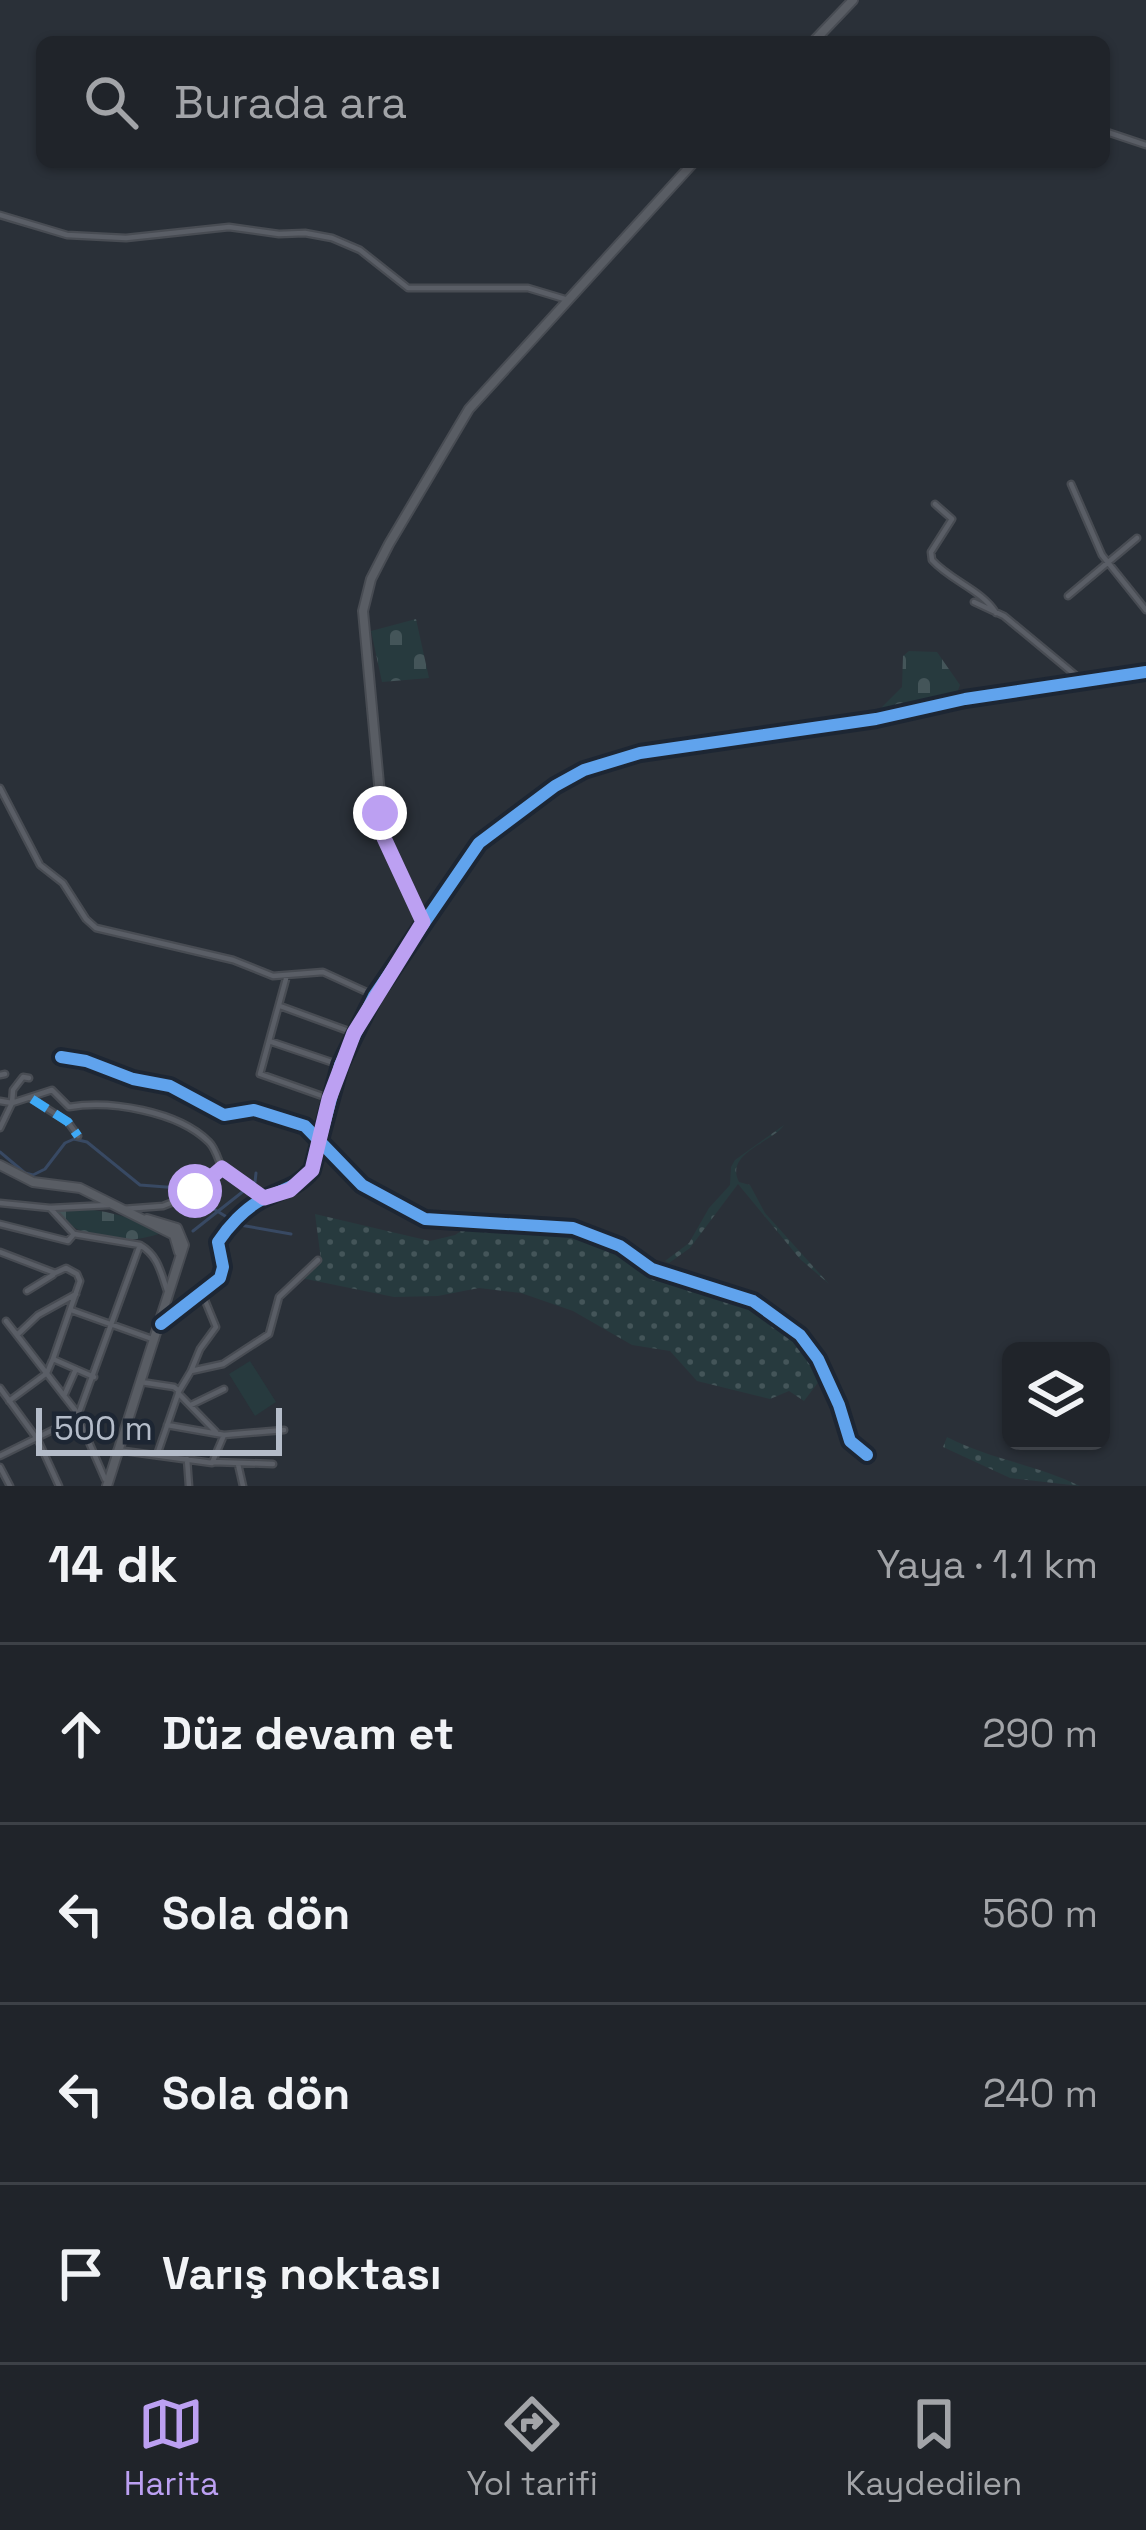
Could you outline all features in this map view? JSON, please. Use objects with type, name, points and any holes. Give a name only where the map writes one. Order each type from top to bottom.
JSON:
[{"type":"street","points":[[819,36],[853,0]]},
{"type":"street","points":[[1110,132],[1146,145]]},
{"type":"street","points":[[423,922],[384,838],[365,594],[469,409],[689,168]]},
{"type":"street","points":[[0,214],[67,235],[126,238],[229,226],[305,233],[361,250],[408,288],[528,288],[568,300]]},
{"type":"street","points":[[1071,484],[1108,560],[1146,610]]},
{"type":"street","points":[[934,504],[952,519],[932,560],[958,583],[988,599],[996,613]]},
{"type":"street","points":[[1068,596],[1137,538]]},
{"type":"street","points":[[974,602],[996,613],[1083,681]]},
{"type":"street","points":[[161,1324],[222,1275],[218,1243],[235,1221],[264,1198],[302,1183],[312,1170],[340,1065],[374,996],[463,863],[499,826],[555,786],[610,760],[674,746],[876,719],[965,699],[1142,672]]},
{"type":"street","points":[[0,788],[34,855],[64,883],[90,924],[233,960],[273,976],[323,972],[374,996]]},
{"type":"street","points":[[287,975],[260,1074],[329,1099]]},
{"type":"street","points":[[279,1005],[354,1033]]},
{"type":"street","points":[[269,1041],[340,1065]]},
{"type":"street","points":[[61,1058],[86,1060],[170,1086],[224,1115],[254,1110],[305,1126],[362,1185],[425,1219],[551,1224],[598,1235],[652,1269],[766,1309],[800,1335],[818,1359],[850,1441],[867,1455]]},
{"type":"street","points":[[0,1128],[14,1090],[22,1077],[28,1078]]},
{"type":"street","points":[[0,1101],[32,1099],[52,1090],[69,1107],[144,1110],[171,1118],[208,1142],[222,1168],[264,1198]]},
{"type":"street","points":[[32,1099],[68,1122],[78,1136]]},
{"type":"street","points":[[0,1166],[33,1182],[80,1188],[177,1238],[180,1265],[108,1485]]},
{"type":"street","points":[[122,1209],[164,1205],[186,1197],[222,1168]]},
{"type":"street","points":[[0,1203],[50,1208],[109,1205]]},
{"type":"street","points":[[50,1208],[74,1234],[140,1246],[156,1259],[170,1298]]},
{"type":"street","points":[[0,1224],[51,1239],[68,1241],[74,1234]]},
{"type":"street","points":[[0,1456],[77,1418],[140,1246]]},
{"type":"street","points":[[0,1252],[56,1274]]},
{"type":"street","points":[[191,1371],[223,1364],[269,1334],[279,1297],[318,1260]]},
{"type":"street","points":[[9,1401],[47,1373],[80,1281],[75,1271],[65,1268],[27,1291]]},
{"type":"street","points":[[157,1455],[178,1392],[200,1348],[215,1330],[202,1292]]},
{"type":"street","points":[[17,1335],[38,1315],[76,1294]]},
{"type":"street","points":[[71,1310],[155,1340]]},
{"type":"street","points":[[6,1322],[64,1396],[108,1485]]},
{"type":"street","points":[[53,1358],[94,1377]]},
{"type":"street","points":[[64,1396],[76,1369]]},
{"type":"street","points":[[140,1382],[175,1387],[221,1434]]},
{"type":"street","points":[[0,1388],[38,1440],[59,1486]]},
{"type":"street","points":[[189,1406],[224,1389]]},
{"type":"street","points":[[167,1425],[221,1434],[284,1430]]},
{"type":"street","points":[[213,1462],[221,1434]]},
{"type":"street","points":[[117,1450],[272,1464]]},
{"type":"street","points":[[187,1459],[189,1486]]},
{"type":"street","points":[[238,1464],[243,1486]]},
{"type":"street","points":[[0,1467],[10,1486]]},
{"type":"green space","points":[[416,619],[429,678],[382,682],[371,631]]},
{"type":"green space","points":[[909,651],[937,652],[960,685],[955,698],[885,715],[881,708],[902,687],[903,656]]},
{"type":"green space","points":[[784,1125],[744,1156],[736,1172],[739,1182],[750,1185],[765,1213],[829,1284],[800,1259],[738,1184],[690,1248],[669,1263],[665,1261],[689,1243],[709,1208],[730,1185],[735,1160]]},
{"type":"green space","points":[[59,1208],[112,1213],[162,1233],[119,1240],[93,1236],[56,1214]]},
{"type":"green space","points":[[315,1214],[430,1241],[455,1235],[473,1223],[532,1225],[588,1236],[610,1245],[649,1273],[764,1312],[796,1336],[823,1376],[804,1401],[789,1391],[770,1399],[697,1381],[670,1351],[632,1345],[573,1311],[521,1293],[479,1288],[438,1296],[394,1297],[301,1278],[321,1260]]},
{"type":"green space","points":[[250,1361],[276,1402],[255,1416],[229,1374]]},
{"type":"green space","points":[[947,1437],[1080,1486],[1010,1478],[943,1447]]},
{"type":"waterway","points":[[0,1152],[33,1175],[45,1169],[65,1143],[87,1142],[140,1185],[179,1188],[240,1225],[291,1234]]},
{"type":"waterway","points":[[193,1231],[255,1182],[256,1173]]},
{"type":"marked path","points":[[32,1099],[68,1122],[78,1136]]},
{"type":"cycle path","points":[[161,1324],[220,1278],[223,1267],[218,1242],[237,1219],[312,1170],[340,1065],[374,996],[479,843],[555,786],[584,770],[640,753],[876,719],[965,699],[1146,672]]},
{"type":"cycle path","points":[[61,1057],[170,1086],[224,1115],[254,1110],[305,1126],[362,1185],[425,1219],[573,1228],[620,1246],[652,1269],[753,1301],[800,1335],[818,1359],[850,1441],[867,1455]]},
{"type":"route","points":[[195,1191],[222,1168],[264,1198],[290,1190],[312,1170],[329,1099],[354,1033],[423,922],[384,838],[380,813]]}]
